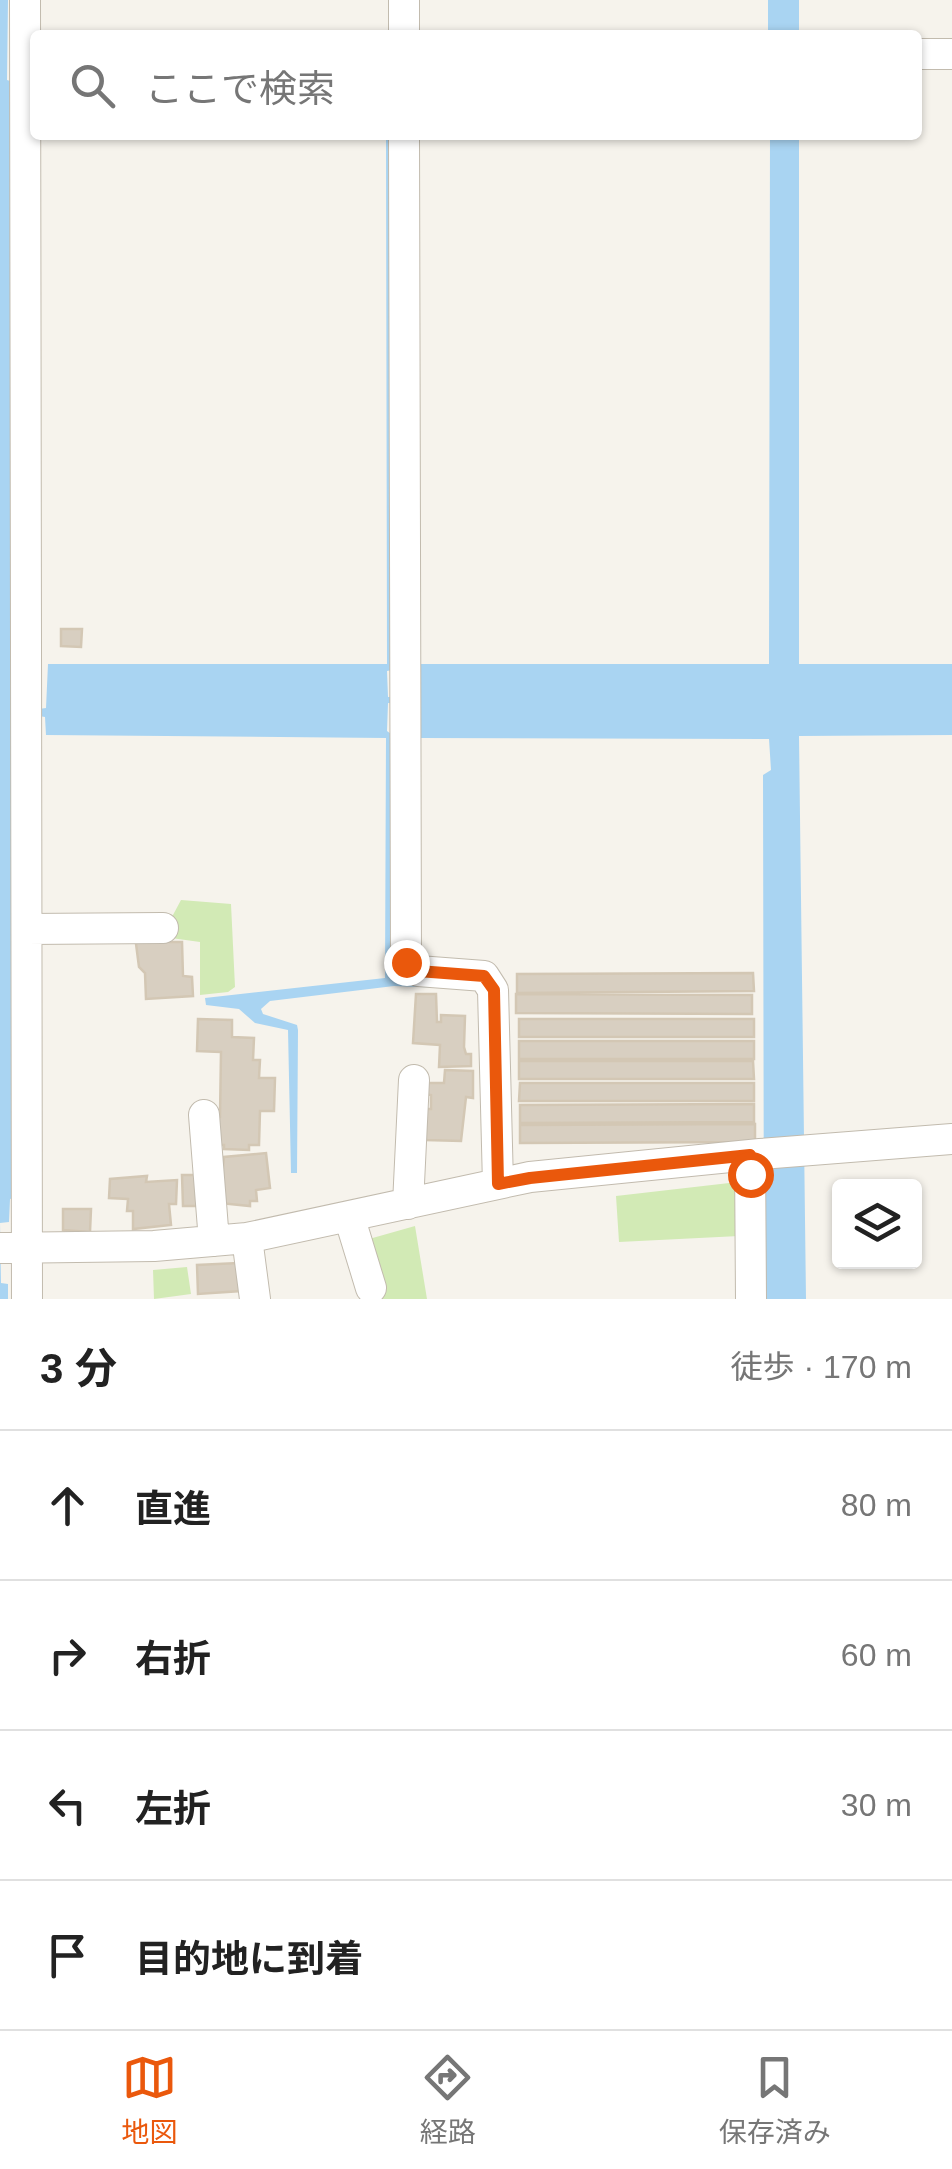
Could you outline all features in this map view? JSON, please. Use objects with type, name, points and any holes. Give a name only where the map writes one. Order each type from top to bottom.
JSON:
[{"type":"street","points":[[26,0],[17,55],[26,929],[14,1248],[27,1299]]},
{"type":"street","points":[[404,0],[404,30]]},
{"type":"street","points":[[922,54],[952,54]]},
{"type":"street","points":[[404,140],[406,962],[418,971],[484,976],[494,990],[498,1184]]},
{"type":"street","points":[[26,929],[163,928]]},
{"type":"street","points":[[408,1204],[414,1080]]},
{"type":"street","points":[[204,1116],[214,1241]]},
{"type":"street","points":[[14,1248],[154,1246],[247,1238],[530,1178],[952,1140]]},
{"type":"street","points":[[751,1299],[755,1155]]},
{"type":"street","points":[[349,1216],[370,1288]]},
{"type":"street","points":[[247,1238],[255,1299]]},
{"type":"green space","points":[[181,900],[231,904],[235,987],[228,992],[200,995],[200,942],[171,938],[166,928]]},
{"type":"green space","points":[[738,1182],[739,1236],[619,1242],[616,1196]]},
{"type":"green space","points":[[415,1226],[427,1299],[376,1299],[362,1241]]},
{"type":"green space","points":[[187,1267],[191,1294],[154,1299],[153,1270]]},
{"type":"water","points":[[0,0],[8,0],[10,81],[14,1198],[10,1199],[9,1222],[0,1223]]},
{"type":"water","points":[[768,0],[799,0],[799,30],[768,30]]},
{"type":"water","points":[[386,140],[392,140],[392,670],[387,671],[388,697],[421,695],[419,664],[769,664],[770,140],[799,140],[799,664],[952,664],[952,735],[799,736],[806,1299],[764,1299],[763,775],[771,770],[769,739],[420,738],[420,705],[388,703],[393,979],[445,988],[394,986],[270,1001],[261,1009],[263,1014],[297,1025],[298,1030],[297,1173],[291,1173],[288,1030],[255,1023],[239,1009],[206,1005],[205,998],[385,978],[386,738],[46,735],[45,717],[39,716],[39,709],[46,708],[48,664],[387,664]]},
{"type":"water","points":[[0,1223],[1,1283],[8,1284],[8,1299],[0,1299]]},
{"type":"building","points":[[61,629],[82,629],[81,647],[61,646]]},
{"type":"building","points":[[135,936],[182,942],[183,976],[192,977],[193,996],[146,999],[145,973],[139,967]]},
{"type":"building","points":[[753,973],[754,991],[517,993],[517,974]]},
{"type":"building","points":[[416,994],[436,994],[437,1022],[441,1022],[441,1015],[465,1016],[464,1047],[466,1054],[471,1054],[471,1066],[439,1067],[440,1045],[413,1043]]},
{"type":"building","points":[[516,994],[752,995],[752,1014],[516,1013]]},
{"type":"building","points":[[198,1019],[232,1020],[232,1037],[254,1038],[253,1060],[260,1060],[259,1078],[275,1078],[274,1111],[260,1111],[259,1145],[249,1145],[249,1150],[224,1149],[224,1145],[219,1145],[214,1117],[220,1117],[221,1052],[197,1051]]},
{"type":"building","points":[[519,1019],[754,1019],[754,1037],[519,1037]]},
{"type":"building","points":[[519,1041],[754,1041],[754,1059],[519,1059]]},
{"type":"building","points":[[519,1061],[753,1061],[754,1079],[519,1079]]},
{"type":"building","points":[[445,1070],[473,1071],[473,1098],[466,1097],[461,1141],[426,1140],[424,1109],[431,1109],[431,1095],[423,1094],[424,1083],[444,1083]]},
{"type":"building","points":[[520,1083],[754,1083],[754,1101],[519,1101]]},
{"type":"building","points":[[754,1104],[754,1122],[520,1123],[520,1105]]},
{"type":"building","points":[[755,1124],[755,1142],[520,1143],[520,1125]]},
{"type":"building","points":[[266,1153],[270,1188],[256,1190],[257,1201],[250,1201],[250,1206],[219,1203],[224,1157]]},
{"type":"building","points":[[182,1175],[201,1175],[202,1206],[183,1206]]},
{"type":"building","points":[[147,1176],[146,1182],[177,1180],[176,1204],[169,1204],[171,1225],[133,1229],[128,1199],[109,1198],[110,1179]]},
{"type":"building","points":[[63,1209],[91,1209],[90,1232],[63,1230]]},
{"type":"building","points":[[238,1263],[241,1291],[198,1294],[197,1265]]},
{"type":"route","points":[[406,962],[418,971],[484,976],[494,990],[498,1184],[750,1155],[750,1174]]}]
